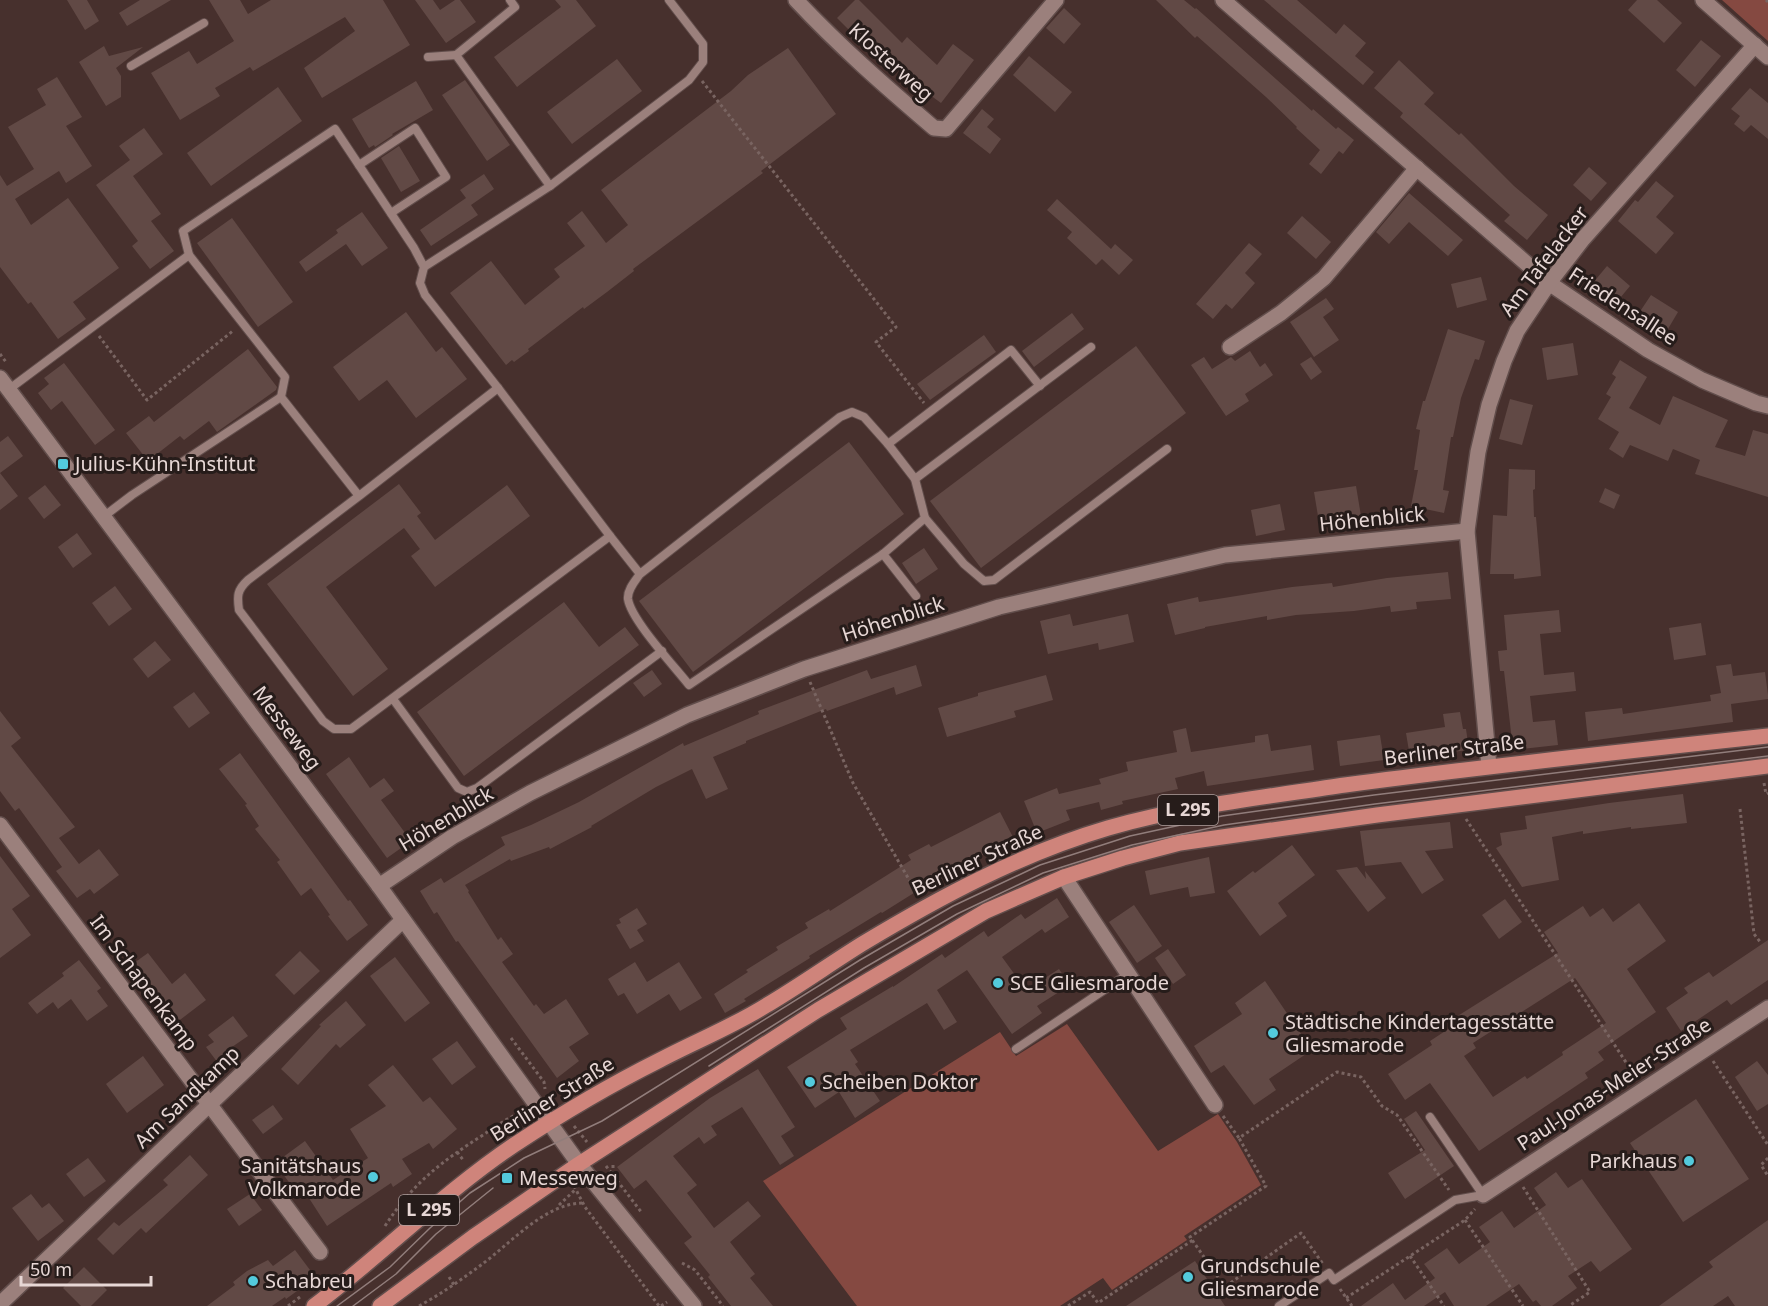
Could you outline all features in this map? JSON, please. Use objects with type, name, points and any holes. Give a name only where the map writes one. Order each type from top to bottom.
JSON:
[{"type":"main road","name":"Berliner Straße","points":[[311,1299],[344,1284],[448,1193],[549,1122],[664,1058],[746,1018],[925,907],[981,878],[1044,850],[1107,829],[1171,813],[1268,796],[1489,766],[1768,736]]},
{"type":"main road","name":"L 295","points":[[380,1306],[579,1164],[818,1010],[986,911],[1064,877],[1180,843],[1377,814],[1767,776]]},
{"type":"street","name":"Klosterweg","points":[[796,0],[835,41],[934,128],[946,129],[1056,0]]},
{"type":"street","name":"Friedensallee","points":[[1223,0],[1549,283],[1657,355],[1702,380],[1768,406]]},
{"type":"street","points":[[1703,0],[1768,57]]},
{"type":"street","name":"Am Tafelacker","points":[[1489,766],[1467,531],[1478,452],[1489,405],[1517,331],[1549,283],[1583,239],[1755,45]]},
{"type":"street","points":[[1230,347],[1281,313],[1324,278],[1417,168]]},
{"type":"street","name":"Messeweg","points":[[4,384],[379,886],[579,1164],[694,1306]]},
{"type":"street","name":"Höhenblick","points":[[379,886],[452,837],[530,794],[687,715],[804,669],[999,607],[1225,555],[1467,531]]},
{"type":"street","name":"Im Schapenkamp","points":[[0,825],[320,1252]]},
{"type":"street","points":[[1064,877],[1215,1105]]},
{"type":"street","name":"Am Sandkamp","points":[[0,1304],[403,920]]},
{"type":"street","name":"Paul-Jonas-Meier-Straße","points":[[1484,1196],[1768,1008]]},
{"type":"lane","points":[[428,57],[456,55],[515,7],[510,0]]},
{"type":"lane","points":[[640,574],[425,295],[420,283],[424,267],[550,186],[689,80],[703,62],[703,44],[669,0]]},
{"type":"lane","points":[[131,66],[204,23]]},
{"type":"lane","points":[[456,55],[550,186]]},
{"type":"lane","points":[[359,165],[415,128],[446,177],[391,213]]},
{"type":"lane","points":[[103,517],[132,495],[281,397],[285,377],[189,255],[183,231],[335,129],[424,267]]},
{"type":"lane","points":[[4,384],[93,327],[189,255]]},
{"type":"lane","points":[[915,479],[1091,347]]},
{"type":"lane","points":[[888,444],[1011,350],[1040,386]]},
{"type":"lane","points":[[498,388],[240,587],[237,595],[239,610],[322,721],[334,729],[351,729],[610,536]]},
{"type":"lane","points":[[281,397],[359,496]]},
{"type":"lane","points":[[925,518],[883,554],[689,685],[637,618],[628,599],[632,584],[640,574],[840,417],[852,412],[864,417],[888,444],[915,479],[925,518],[972,572],[984,581],[994,580],[1167,449]]},
{"type":"lane","points":[[883,554],[916,596]]},
{"type":"lane","points":[[393,699],[459,788],[467,792],[477,788],[662,651]]},
{"type":"lane","points":[[1016,1049],[1128,974]]},
{"type":"lane","points":[[1279,1306],[1455,1200],[1484,1196],[1430,1117]]},
{"type":"path","points":[[695,73],[896,327],[876,342],[931,412]]},
{"type":"path","points":[[93,327],[147,400],[242,324]]},
{"type":"path","points":[[804,669],[853,783],[919,897]]},
{"type":"path","points":[[1767,776],[1766,794],[1768,793]]},
{"type":"path","points":[[1740,809],[1754,934],[1761,943]]},
{"type":"path","points":[[1476,816],[1464,817],[1645,1090]]},
{"type":"path","points":[[1705,1050],[1768,1145]]},
{"type":"path","points":[[1239,1138],[1337,1072],[1361,1077],[1382,1107],[1397,1115],[1450,1192]]},
{"type":"path","points":[[1215,1105],[1239,1138],[1266,1186],[1190,1236],[1225,1287]]},
{"type":"path","points":[[382,1230],[401,1201],[415,1185],[457,1152],[513,1115]]},
{"type":"path","points":[[457,1152],[464,1161]]},
{"type":"path","points":[[616,1158],[612,1164],[613,1174],[646,1219]]},
{"type":"path","points":[[1768,1158],[1761,1165],[1768,1176]]},
{"type":"path","points":[[415,1185],[423,1194]]},
{"type":"path","points":[[1525,1191],[1590,1292],[1569,1306]]},
{"type":"path","points":[[1347,1298],[1472,1215],[1484,1196]]},
{"type":"path","points":[[419,1306],[454,1285],[528,1227],[558,1207],[570,1203],[582,1203],[660,1306],[667,1302]]},
{"type":"path","points":[[1465,1220],[1522,1306]]},
{"type":"path","points":[[1216,1293],[1301,1233],[1352,1306]]},
{"type":"path","points":[[1068,1306],[1090,1292],[1098,1303],[1193,1240]]},
{"type":"path","points":[[491,1248],[495,1254]]},
{"type":"path","points":[[1410,1256],[1444,1306]]},
{"type":"path","points":[[677,1258],[693,1272],[723,1306]]},
{"type":"path","points":[[636,1276],[643,1271]]},
{"type":"path","points":[[449,1277],[454,1285]]},
{"type":"path","points":[[288,1306],[311,1299]]},
{"type":"path","points":[[714,1302],[718,1299]]},
{"type":"shaded area","points":[[1722,0],[1768,0],[1768,41]]},
{"type":"shaded area","points":[[1067,1024],[1158,1151],[1218,1114],[1261,1185],[1184,1236],[1187,1240],[1112,1290],[1103,1278],[1060,1306],[857,1306],[763,1181],[1000,1032],[1016,1056]]},
{"type":"building","points":[[67,0],[87,0],[99,21],[85,30]]},
{"type":"building","points":[[140,0],[171,0],[127,26],[119,13]]},
{"type":"building","points":[[209,0],[240,0],[248,14],[271,0],[383,0],[410,45],[322,98],[304,68],[355,31],[345,17],[253,71],[250,67],[215,88],[220,96],[180,120],[151,73],[189,51],[197,64],[234,41]]},
{"type":"building","points":[[415,0],[433,0],[440,10],[455,0],[460,0],[476,22],[446,43]]},
{"type":"building","points":[[555,0],[576,0],[596,26],[517,87],[494,57],[561,7]]},
{"type":"building","points":[[855,0],[859,0],[902,43],[907,37],[937,65],[953,44],[974,60],[941,103],[919,87],[872,40],[865,46],[837,18]]},
{"type":"building","points":[[1156,0],[1184,0],[1196,8],[1312,111],[1313,109],[1336,129],[1338,127],[1354,140],[1343,154],[1339,151],[1321,174],[1309,164],[1320,150],[1266,97],[1197,36],[1195,38]]},
{"type":"building","points":[[1264,0],[1297,0],[1336,34],[1344,24],[1366,43],[1355,56],[1374,72],[1363,85]]},
{"type":"building","points":[[1637,0],[1657,0],[1682,23],[1664,43],[1628,10]]},
{"type":"building","points":[[1064,8],[1081,24],[1064,44],[1046,28]]},
{"type":"building","points":[[1701,40],[1721,56],[1695,87],[1676,70]]},
{"type":"building","points":[[104,46],[109,56],[143,47],[116,68],[121,76],[121,97],[106,106],[79,62]]},
{"type":"building","points":[[788,48],[836,114],[761,171],[763,173],[633,269],[634,271],[607,292],[584,309],[583,307],[514,362],[512,360],[506,365],[450,293],[491,261],[525,305],[560,277],[554,269],[585,246],[567,223],[582,211],[606,243],[628,225],[601,190],[731,91],[748,75]]},
{"type":"building","points":[[1029,56],[1072,92],[1055,112],[1013,75]]},
{"type":"building","points":[[617,59],[642,91],[572,144],[547,112]]},
{"type":"building","points":[[1399,60],[1434,93],[1424,104],[1459,135],[1461,133],[1514,186],[1548,215],[1527,240],[1504,221],[1510,215],[1400,117],[1403,113],[1374,88]]},
{"type":"building","points":[[57,77],[82,117],[66,126],[92,166],[66,183],[59,171],[15,199],[31,225],[68,198],[119,268],[73,302],[86,319],[58,339],[31,302],[28,304],[0,267],[0,175],[7,186],[34,169],[8,127],[46,105],[37,89]]},
{"type":"building","points":[[465,80],[510,145],[487,161],[442,95]]},
{"type":"building","points":[[416,81],[433,110],[392,134],[375,147],[374,145],[369,148],[352,119]]},
{"type":"building","points":[[278,87],[302,121],[211,186],[187,153]]},
{"type":"building","points":[[1750,88],[1768,103],[1768,139],[1751,125],[1744,132],[1734,124],[1740,116],[1731,109]]},
{"type":"building","points":[[982,109],[994,119],[987,127],[1001,139],[990,154],[963,133]]},
{"type":"building","points":[[144,128],[163,154],[133,176],[161,214],[151,221],[174,251],[150,269],[132,246],[138,241],[96,185],[130,160],[119,146]]},
{"type":"building","points":[[399,146],[420,181],[401,192],[381,158]]},
{"type":"building","points":[[1589,167],[1607,183],[1591,201],[1573,185]]},
{"type":"building","points":[[484,174],[494,189],[471,205],[478,215],[431,246],[420,230],[466,198],[460,190]]},
{"type":"building","points":[[1656,181],[1674,196],[1656,217],[1674,233],[1656,254],[1618,221],[1635,200],[1638,202]]},
{"type":"building","points":[[1409,193],[1463,240],[1448,256],[1409,222],[1389,244],[1376,232]]},
{"type":"building","points":[[1057,199],[1111,249],[1115,244],[1133,260],[1119,275],[1102,259],[1096,265],[1067,238],[1072,232],[1047,210]]},
{"type":"building","points":[[362,212],[388,248],[362,266],[346,244],[306,272],[299,262],[338,233],[336,230]]},
{"type":"building","points":[[1302,216],[1331,242],[1316,259],[1287,233]]},
{"type":"building","points":[[232,218],[293,302],[258,327],[197,243]]},
{"type":"building","points":[[1249,243],[1262,254],[1245,273],[1255,283],[1232,309],[1226,304],[1213,319],[1196,304]]},
{"type":"building","points":[[1607,266],[1630,286],[1611,309],[1587,290]]},
{"type":"building","points":[[1481,277],[1487,300],[1457,308],[1451,284]]},
{"type":"building","points":[[1651,295],[1678,312],[1665,334],[1637,316]]},
{"type":"building","points":[[1326,298],[1334,309],[1323,317],[1339,340],[1314,357],[1290,322]]},
{"type":"building","points":[[406,312],[436,352],[442,347],[467,379],[416,418],[387,380],[359,401],[333,367]]},
{"type":"building","points":[[1072,313],[1084,329],[1034,367],[1022,351]]},
{"type":"building","points":[[1448,329],[1485,341],[1479,360],[1475,359],[1461,398],[1453,437],[1451,437],[1443,490],[1449,491],[1444,513],[1411,506],[1418,470],[1414,470],[1420,430],[1416,429],[1423,401],[1425,401]]},
{"type":"building","points":[[984,335],[996,352],[930,400],[917,384]]},
{"type":"building","points":[[1573,343],[1578,375],[1547,380],[1542,348]]},
{"type":"building","points":[[1136,346],[1186,413],[981,568],[930,501]]},
{"type":"building","points":[[248,349],[277,387],[276,390],[217,432],[209,421],[184,440],[180,436],[148,461],[126,433],[149,416],[154,422]]},
{"type":"building","points":[[1250,351],[1260,367],[1265,363],[1273,375],[1245,394],[1249,401],[1226,416],[1191,365],[1204,357],[1212,369],[1231,357],[1235,361]]},
{"type":"building","points":[[1311,357],[1322,372],[1311,380],[1300,364]]},
{"type":"building","points":[[1620,360],[1647,377],[1629,408],[1660,425],[1673,396],[1728,420],[1715,447],[1745,456],[1753,430],[1768,434],[1768,497],[1695,474],[1700,460],[1673,449],[1668,461],[1630,445],[1623,458],[1609,449],[1619,432],[1598,419],[1611,397],[1606,394],[1616,377],[1612,374]]},
{"type":"building","points":[[64,363],[115,430],[95,445],[62,401],[51,410],[38,393],[49,384],[44,378]]},
{"type":"building","points":[[1510,399],[1533,405],[1522,445],[1499,439]]},
{"type":"building","points":[[8,436],[23,456],[0,473],[0,442]]},
{"type":"building","points":[[849,442],[904,514],[693,672],[639,601]]},
{"type":"building","points":[[1509,469],[1535,470],[1534,517],[1536,517],[1541,576],[1514,579],[1514,574],[1490,574],[1493,515],[1507,516]]},
{"type":"building","points":[[0,473],[18,496],[0,510]]},
{"type":"building","points":[[399,484],[421,513],[417,516],[435,540],[507,485],[530,516],[435,587],[411,556],[420,549],[404,528],[326,587],[388,669],[353,696],[267,584]]},
{"type":"building","points":[[45,485],[61,505],[44,519],[28,498]]},
{"type":"building","points":[[1356,486],[1361,516],[1319,522],[1314,492]]},
{"type":"building","points":[[1605,488],[1620,495],[1614,509],[1599,502]]},
{"type":"building","points":[[1280,504],[1285,530],[1256,536],[1251,510]]},
{"type":"building","points":[[77,533],[92,554],[73,568],[58,547]]},
{"type":"building","points":[[924,548],[938,569],[916,584],[902,563]]},
{"type":"building","points":[[1448,572],[1451,599],[1416,602],[1417,609],[1391,612],[1390,606],[1267,620],[1267,616],[1175,635],[1167,604],[1198,597],[1199,602],[1292,587],[1332,583],[1333,587],[1387,578]]},
{"type":"building","points":[[115,586],[132,609],[109,626],[92,603]]},
{"type":"building","points":[[564,602],[599,647],[625,627],[639,645],[464,776],[417,712]]},
{"type":"building","points":[[1559,610],[1561,632],[1540,634],[1544,675],[1574,672],[1576,691],[1530,696],[1533,722],[1555,720],[1558,745],[1513,750],[1504,671],[1500,671],[1498,651],[1507,650],[1504,615]]},
{"type":"building","points":[[1070,614],[1073,626],[1128,614],[1134,642],[1099,650],[1098,643],[1048,654],[1040,621]]},
{"type":"building","points":[[1701,623],[1706,655],[1674,660],[1669,628]]},
{"type":"building","points":[[155,641],[171,660],[148,678],[133,659]]},
{"type":"building","points":[[1731,664],[1733,676],[1765,672],[1768,695],[1768,699],[1731,704],[1733,722],[1588,741],[1585,712],[1622,708],[1623,714],[1711,701],[1710,695],[1721,693],[1716,666]]},
{"type":"building","points":[[916,665],[922,686],[896,695],[894,687],[827,711],[826,709],[746,741],[713,757],[728,789],[706,799],[692,769],[656,787],[592,827],[550,849],[549,847],[511,861],[510,859],[465,885],[498,940],[501,937],[513,954],[502,962],[534,1006],[536,1004],[544,1014],[566,999],[589,1034],[569,1047],[579,1061],[557,1078],[458,941],[456,942],[437,912],[434,914],[420,891],[441,878],[444,883],[505,845],[501,837],[579,802],[683,743],[684,746],[759,714],[758,711],[867,670],[871,679]]},
{"type":"building","points":[[652,670],[662,684],[644,697],[633,683]]},
{"type":"building","points":[[1046,675],[1053,700],[1014,711],[1016,717],[947,737],[938,708],[978,696],[978,693]]},
{"type":"building","points":[[194,692],[210,713],[189,728],[173,707]]},
{"type":"building","points":[[0,711],[21,738],[11,746],[75,827],[59,838],[79,864],[99,849],[119,875],[94,894],[90,889],[77,898],[56,871],[62,867],[19,808],[15,811],[0,791]]},
{"type":"building","points":[[1460,712],[1463,729],[1466,729],[1469,750],[1410,757],[1406,733],[1445,727],[1443,714]]},
{"type":"building","points":[[1186,728],[1191,752],[1255,742],[1255,736],[1268,734],[1271,751],[1311,745],[1314,770],[1207,786],[1204,771],[1175,778],[1178,789],[1122,801],[1123,804],[1101,810],[1099,802],[1066,810],[1070,820],[1037,833],[1024,801],[1057,788],[1059,794],[1101,784],[1099,779],[1128,771],[1126,762],[1177,752],[1173,731]]},
{"type":"building","points":[[1380,735],[1384,760],[1340,766],[1337,741]]},
{"type":"building","points":[[240,753],[368,925],[347,941],[311,888],[301,896],[277,862],[280,860],[255,829],[259,826],[245,805],[247,804],[219,769]]},
{"type":"building","points":[[349,757],[370,788],[384,778],[394,791],[381,800],[411,841],[387,858],[326,774]]},
{"type":"building","points":[[1683,794],[1687,823],[1631,829],[1631,827],[1583,834],[1583,831],[1552,837],[1559,880],[1522,887],[1496,848],[1502,845],[1500,833],[1527,829],[1525,816]]},
{"type":"building","points":[[1000,812],[1014,839],[946,874],[948,877],[927,888],[925,886],[881,912],[809,956],[810,958],[725,1013],[714,994],[778,950],[776,947],[808,928],[805,923],[829,909],[830,911],[911,860],[908,855],[929,844],[931,847]]},
{"type":"building","points":[[1450,822],[1453,848],[1425,851],[1444,880],[1422,894],[1401,862],[1365,866],[1360,831]]},
{"type":"building","points":[[1292,845],[1315,875],[1278,903],[1287,916],[1260,936],[1227,891]]},
{"type":"building","points":[[0,856],[30,896],[12,909],[31,935],[0,958]]},
{"type":"building","points":[[1209,857],[1215,893],[1190,897],[1188,887],[1150,895],[1145,871]]},
{"type":"building","points":[[1357,867],[1366,879],[1365,871],[1386,898],[1368,912],[1336,870]]},
{"type":"building","points":[[1057,898],[1069,917],[1045,933],[1042,929],[1002,957],[1026,990],[1059,969],[1070,985],[1037,1006],[1042,1013],[1012,1034],[967,970],[937,990],[957,1022],[944,1030],[927,1003],[850,1050],[858,1062],[855,1064],[880,1101],[855,1118],[839,1092],[815,1108],[787,1067],[847,1029],[840,1018],[893,987],[942,954],[945,958],[984,931],[988,937],[1021,914],[1025,919]]},
{"type":"building","points":[[1505,899],[1522,922],[1499,939],[1482,915]]},
{"type":"building","points":[[1639,903],[1666,941],[1627,969],[1656,1012],[1598,1052],[1604,1060],[1585,1073],[1588,1078],[1479,1151],[1430,1083],[1405,1100],[1388,1074],[1432,1045],[1430,1041],[1459,1022],[1456,1017],[1558,953],[1544,932],[1583,906],[1590,917],[1603,908],[1613,922]],"holes":[[[1575,978],[1606,1023],[1527,1079],[1525,1076],[1493,1097],[1464,1056],[1476,1048],[1473,1043]]]},
{"type":"building","points":[[1134,905],[1162,946],[1137,963],[1109,922]]},
{"type":"building","points":[[637,908],[647,924],[637,930],[644,941],[630,949],[616,925],[621,923],[619,919]]},
{"type":"building","points":[[1768,940],[1768,980],[1731,1005],[1727,1000],[1681,1031],[1666,1008],[1688,993],[1684,988],[1709,972],[1713,977]]},
{"type":"building","points":[[1168,949],[1186,975],[1173,984],[1155,958]]},
{"type":"building","points":[[300,951],[320,971],[294,995],[275,975]]},
{"type":"building","points":[[148,953],[172,984],[185,973],[206,1000],[172,1026],[152,999],[158,994],[134,963]]},
{"type":"building","points":[[395,957],[430,1003],[405,1022],[370,976]]},
{"type":"building","points":[[79,960],[101,988],[97,991],[108,1006],[87,1021],[71,999],[58,1009],[53,1002],[37,1014],[28,1003],[64,976],[62,973]]},
{"type":"building","points":[[635,962],[647,982],[679,962],[702,998],[680,1011],[669,994],[637,1014],[624,993],[618,996],[608,979]]},
{"type":"building","points":[[1265,981],[1312,1050],[1269,1079],[1276,1090],[1254,1105],[1224,1065],[1211,1073],[1194,1046],[1242,1014],[1235,1003]]},
{"type":"building","points":[[346,1001],[366,1025],[340,1048],[336,1044],[298,1085],[281,1069],[321,1026],[319,1025]]},
{"type":"building","points":[[233,1016],[248,1036],[232,1047],[235,1050],[218,1063],[206,1047],[214,1042],[208,1035]]},
{"type":"building","points":[[457,1041],[476,1067],[452,1085],[432,1059]]},
{"type":"building","points":[[143,1056],[164,1085],[127,1113],[106,1084]]},
{"type":"building","points":[[1757,1061],[1768,1075],[1768,1104],[1757,1111],[1735,1077]]},
{"type":"building","points":[[393,1065],[423,1102],[430,1097],[457,1129],[433,1149],[429,1143],[402,1159],[412,1174],[393,1187],[391,1183],[327,1226],[305,1192],[299,1196],[275,1163],[305,1141],[333,1180],[368,1158],[350,1129],[386,1106],[368,1085]]},
{"type":"building","points":[[758,1069],[795,1127],[781,1136],[794,1156],[780,1165],[742,1107],[711,1126],[717,1135],[704,1144],[699,1137],[673,1156],[697,1185],[687,1193],[714,1228],[748,1201],[761,1216],[730,1242],[755,1274],[750,1278],[773,1306],[731,1306],[684,1243],[692,1237],[646,1180],[634,1189],[617,1167],[710,1098]]},
{"type":"building","name":"Parkhaus","points":[[1696,1099],[1749,1179],[1683,1222],[1630,1143]]},
{"type":"building","points":[[273,1105],[283,1119],[263,1134],[252,1120]]},
{"type":"building","points":[[1416,1111],[1454,1166],[1405,1199],[1388,1173],[1425,1150],[1404,1119]]},
{"type":"building","points":[[190,1155],[208,1175],[146,1233],[141,1228],[113,1255],[97,1239],[114,1222],[119,1226],[168,1185],[163,1180]]},
{"type":"building","points":[[88,1158],[106,1181],[84,1197],[66,1174]]},
{"type":"building","points":[[1556,1172],[1568,1188],[1582,1179],[1632,1249],[1600,1272],[1591,1261],[1568,1276],[1577,1288],[1552,1306],[1541,1306],[1536,1300],[1533,1302],[1519,1284],[1486,1306],[1454,1306],[1445,1292],[1424,1306],[1361,1306],[1393,1283],[1405,1300],[1435,1278],[1424,1264],[1447,1248],[1459,1264],[1490,1242],[1479,1227],[1502,1211],[1514,1228],[1546,1205],[1534,1188]]},
{"type":"building","points":[[31,1194],[42,1208],[49,1203],[64,1221],[38,1241],[12,1208]]},
{"type":"building","points":[[250,1194],[262,1210],[239,1226],[227,1209]]},
{"type":"building","points":[[1768,1220],[1768,1306],[1735,1306],[1728,1296],[1713,1306],[1659,1306],[1713,1267],[1709,1262]]},
{"type":"building","points":[[295,1250],[313,1274],[301,1283],[304,1286],[286,1299],[285,1297],[272,1306],[207,1306],[235,1285],[233,1282],[247,1271],[268,1260],[273,1266]]},
{"type":"building","name":"Grundschule Gliesmarode","points":[[1195,1261],[1225,1306],[1126,1306]]},
{"type":"building","points":[[84,1267],[107,1290],[91,1306],[81,1306],[63,1288]]},
{"type":"tram line","points":[[337,1306],[390,1267],[470,1193],[524,1158],[602,1121],[860,960],[953,906],[1040,865],[1130,836],[1222,816],[1768,747]]},
{"type":"tram line","points":[[709,1066],[864,968],[957,914],[1043,873],[1132,845],[1224,825],[1375,804],[1768,756]]},
{"type":"tram line","points":[[353,1306],[396,1274],[436,1234],[493,1188]]},
{"type":"place","name":"Julius-Kühn-Institut","points":[[63,464]]},
{"type":"place","name":"SCE Gliesmarode","points":[[998,983]]},
{"type":"place","name":"Städtische Kindertagesstätte Gliesmarode","points":[[1273,1033]]},
{"type":"place","name":"Scheiben Doktor","points":[[810,1082]]},
{"type":"place","name":"Parkhaus","points":[[1689,1161]]},
{"type":"place","name":"Sanitätshaus Volkmarode","points":[[373,1177]]},
{"type":"place","name":"Messeweg","points":[[507,1178]]},
{"type":"place","name":"Grundschule Gliesmarode","points":[[1188,1277]]},
{"type":"place","name":"Schabreu","points":[[253,1281]]}]
